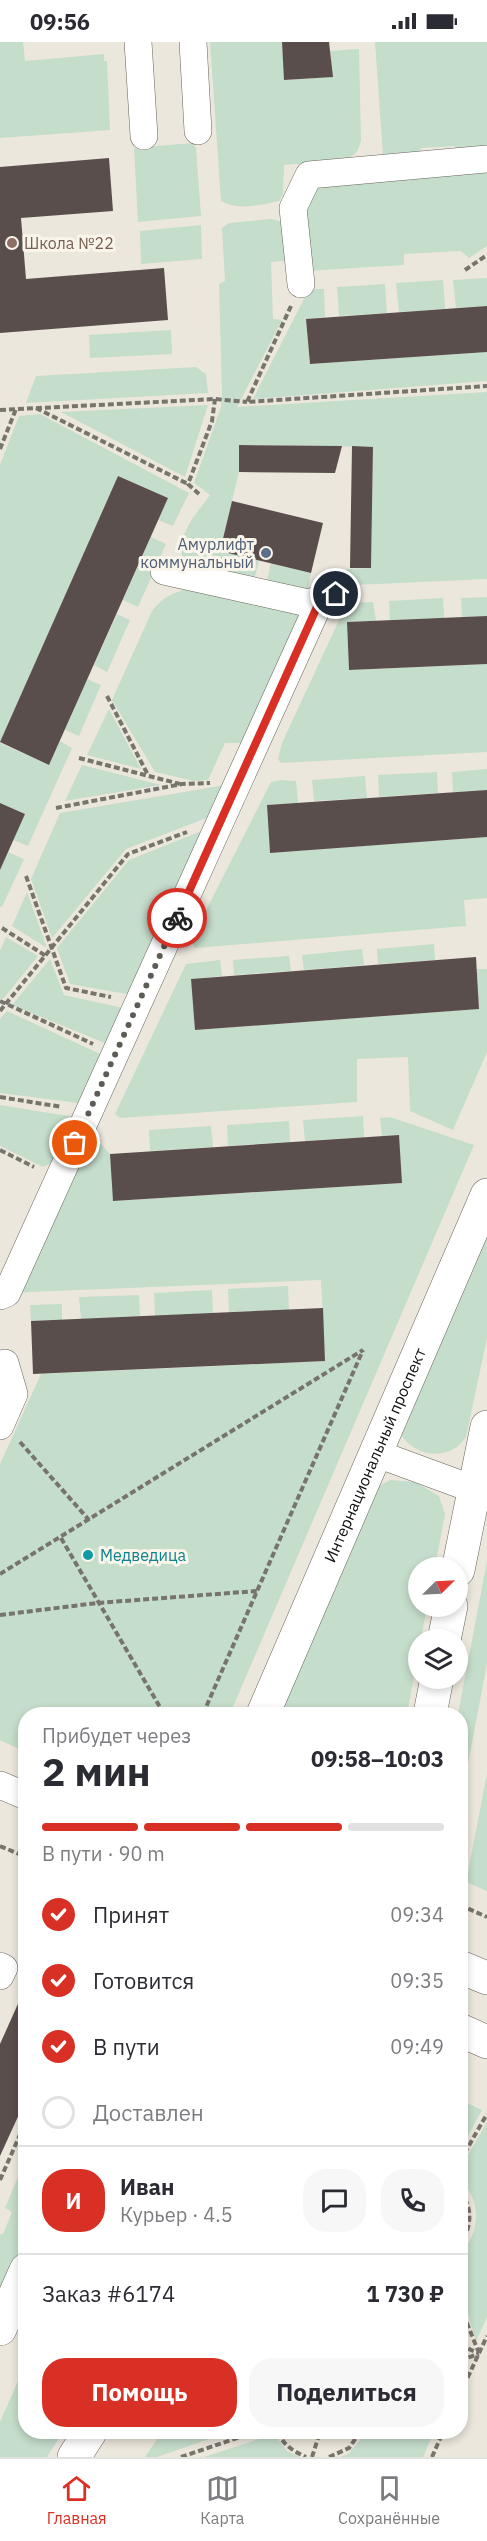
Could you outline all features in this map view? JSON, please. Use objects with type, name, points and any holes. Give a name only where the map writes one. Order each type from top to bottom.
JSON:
[{"type":"main road","name":"Интернациональный проспект","points":[[266,1707],[487,1195]]},
{"type":"main road","points":[[460,1557],[487,1426]]},
{"type":"main road","points":[[431,1707],[435,1689]]},
{"type":"main road","points":[[468,1970],[487,1978]]},
{"type":"main road","points":[[468,2034],[487,2042]]},
{"type":"main road","points":[[0,2329],[18,2288]]},
{"type":"main road","points":[[74,2457],[86,2439]]},
{"type":"street","points":[[138,42],[144,136]]},
{"type":"street","points":[[193,42],[198,132]]},
{"type":"street","points":[[301,284],[293,208],[309,175],[487,159]]},
{"type":"street","points":[[0,1296],[7,1293],[241,777],[329,596],[308,603],[164,571]]},
{"type":"street","points":[[1,1424],[14,1394],[2,1366]]},
{"type":"street","points":[[375,1453],[473,1489]]},
{"type":"street","points":[[0,1785],[18,1793]]},
{"type":"street","points":[[0,1966],[4,1968],[0,1976]]},
{"type":"path","points":[[465,270],[487,255]]},
{"type":"path","points":[[247,402],[301,284]]},
{"type":"path","points":[[0,410],[34,406],[215,399],[247,402],[487,386]]},
{"type":"path","points":[[188,484],[212,421],[215,399]]},
{"type":"path","points":[[34,406],[188,484],[199,494]]},
{"type":"path","points":[[0,449],[16,409]]},
{"type":"path","points":[[107,696],[149,776]]},
{"type":"path","points":[[79,758],[182,784]]},
{"type":"path","points":[[56,808],[182,784],[207,783],[241,777]]},
{"type":"path","points":[[0,1011],[128,855],[222,819]]},
{"type":"path","points":[[26,876],[66,988],[138,1003]]},
{"type":"path","points":[[2,928],[46,956]]},
{"type":"path","points":[[0,1001],[115,1054]]},
{"type":"path","points":[[0,1097],[89,1111]]},
{"type":"path","points":[[0,1150],[59,1179]]},
{"type":"path","points":[[0,1574],[363,1350],[206,1707]]},
{"type":"path","points":[[1,1424],[88,1520]]},
{"type":"path","points":[[61,1538],[160,1707]]},
{"type":"path","points":[[0,1615],[97,1603],[257,1591]]},
{"type":"path","points":[[0,1846],[18,1854]]},
{"type":"path","points":[[468,1909],[487,1917]]},
{"type":"path","points":[[468,2147],[487,2114]]},
{"type":"path","points":[[0,2180],[18,2139]]},
{"type":"path","points":[[468,2204],[470,2220],[468,2229]]},
{"type":"path","points":[[468,2326],[479,2354]]},
{"type":"path","points":[[468,2377],[487,2336]]},
{"type":"path","points":[[468,2349],[479,2354]]},
{"type":"path","points":[[468,2357],[479,2354]]},
{"type":"path","points":[[181,2457],[234,2439]]},
{"type":"path","points":[[281,2439],[291,2450],[306,2457]]},
{"type":"path","points":[[312,2457],[318,2439]]},
{"type":"path","points":[[329,2457],[349,2448],[355,2439]]},
{"type":"path","points":[[432,2457],[440,2439]]},
{"type":"green space","points":[[0,42],[23,42],[25,61],[104,54],[104,61],[107,61],[110,130],[0,138]]},
{"type":"green space","points":[[210,42],[282,42],[285,80],[332,77],[330,51],[359,49],[361,141],[357,152],[347,160],[284,165],[283,194],[279,201],[235,206],[221,201]]},
{"type":"green space","points":[[375,42],[487,42],[487,150],[456,153],[455,146],[421,148],[420,155],[383,155]]},
{"type":"green space","points":[[192,143],[196,148],[201,216],[138,222],[134,148]]},
{"type":"green space","points":[[487,168],[487,246],[469,258],[461,251],[404,254],[404,265],[306,271],[305,197],[315,185]]},
{"type":"green space","points":[[271,219],[283,222],[292,260],[271,262],[273,319],[282,320],[237,407],[487,392],[487,579],[355,585],[346,569],[371,568],[373,447],[239,445],[239,472],[220,550],[259,560],[253,585],[185,565],[182,545],[187,527],[210,495],[194,483],[221,407],[219,284],[225,281],[222,228],[229,223]]},
{"type":"green space","points":[[201,225],[202,259],[141,264],[140,231]]},
{"type":"green space","points":[[487,278],[487,306],[456,308],[453,280]]},
{"type":"green space","points":[[443,280],[445,309],[399,312],[396,283]]},
{"type":"green space","points":[[385,284],[387,313],[339,316],[337,287]]},
{"type":"green space","points":[[309,289],[324,289],[325,317],[306,319],[310,364],[487,352],[487,381],[253,399]]},
{"type":"green space","points":[[171,330],[172,354],[90,358],[89,335]]},
{"type":"green space","points":[[196,367],[206,374],[208,393],[26,403],[36,376]]},
{"type":"green space","points":[[208,405],[185,477],[61,412]]},
{"type":"green space","points":[[40,414],[189,493],[173,526],[158,520],[168,498],[118,476],[0,742],[0,465],[19,416]]},
{"type":"green space","points":[[151,537],[166,544],[138,607],[123,600]]},
{"type":"green space","points":[[271,563],[311,573],[308,589],[302,595],[265,589]]},
{"type":"green space","points":[[189,589],[313,611],[253,743],[225,743],[208,780],[194,781],[155,772],[112,700],[152,611],[168,596]]},
{"type":"green space","points":[[487,597],[487,616],[462,617],[461,598]]},
{"type":"green space","points":[[443,598],[444,618],[390,620],[389,601]]},
{"type":"green space","points":[[373,602],[376,621],[347,622],[349,670],[487,664],[487,752],[281,763],[278,759],[282,743],[347,603]]},
{"type":"green space","points":[[117,614],[130,620],[107,672],[94,665]]},
{"type":"green space","points":[[87,679],[101,685],[79,736],[65,730]]},
{"type":"green space","points":[[109,709],[141,769],[87,755]]},
{"type":"green space","points":[[60,741],[72,748],[28,846],[13,840],[25,814],[0,803],[0,743],[49,765]]},
{"type":"green space","points":[[82,765],[161,785],[65,801]]},
{"type":"green space","points":[[487,769],[487,790],[453,792],[452,772]]},
{"type":"green space","points":[[437,772],[438,793],[379,797],[378,775]]},
{"type":"green space","points":[[365,776],[367,798],[314,801],[312,780]]},
{"type":"green space","points":[[296,781],[298,803],[267,805],[270,853],[487,837],[487,898],[464,900],[466,926],[195,948],[191,940],[271,782]]},
{"type":"green space","points":[[231,784],[217,814],[126,849],[52,938],[31,879],[60,813]]},
{"type":"green space","points":[[214,826],[132,995],[70,984],[57,948],[129,860]]},
{"type":"green space","points":[[8,852],[24,859],[2,907],[0,906],[0,870]]},
{"type":"green space","points":[[27,892],[47,948],[12,926]]},
{"type":"green space","points":[[6,937],[38,956],[3,999],[0,998],[0,951]]},
{"type":"green space","points":[[434,944],[435,960],[378,964],[377,949]]},
{"type":"green space","points":[[362,949],[364,965],[304,970],[302,955]]},
{"type":"green space","points":[[289,956],[291,971],[234,975],[233,960]]},
{"type":"green space","points":[[50,959],[64,995],[128,1009],[112,1046],[12,1005]]},
{"type":"green space","points":[[220,960],[222,976],[191,979],[196,1030],[479,1009],[477,969],[487,969],[487,1052],[453,1130],[410,1111],[408,1057],[357,1059],[357,1102],[120,1118],[115,1114],[186,964]]},
{"type":"green space","points":[[7,1011],[109,1058],[86,1104],[0,1093],[0,1019]]},
{"type":"green space","points":[[0,1105],[74,1117],[57,1161],[43,1167],[0,1146]]},
{"type":"green space","points":[[363,1116],[364,1137],[305,1141],[303,1120]]},
{"type":"green space","points":[[390,1117],[474,1145],[233,1707],[18,1707],[18,1749],[0,1740],[0,1464],[41,1374],[325,1361],[321,1280],[7,1293],[83,1125],[110,1154],[114,1201],[402,1183],[398,1135],[382,1136],[380,1118]]},
{"type":"green space","points":[[289,1121],[290,1142],[228,1146],[227,1125]]},
{"type":"green space","points":[[211,1126],[213,1147],[150,1151],[149,1130]]},
{"type":"green space","points":[[487,1221],[487,1338],[466,1437],[450,1451],[440,1454],[420,1451],[404,1439],[398,1430]]},
{"type":"green space","points":[[288,1286],[289,1310],[229,1312],[228,1289]]},
{"type":"green space","points":[[212,1290],[213,1313],[155,1316],[154,1293]]},
{"type":"green space","points":[[139,1295],[140,1316],[81,1319],[79,1297]]},
{"type":"green space","points":[[62,1304],[62,1320],[31,1321],[30,1305]]},
{"type":"green space","points":[[390,1480],[415,1482],[439,1496],[445,1514],[437,1557],[408,1557],[408,1617],[425,1617],[423,1629],[408,1629],[408,1689],[412,1689],[408,1707],[277,1707],[367,1493]]},
{"type":"green space","points":[[487,1561],[487,1663],[468,1765],[468,1707],[459,1707],[463,1689],[468,1689],[468,1661]]},
{"type":"green space","points":[[487,1774],[487,1891],[468,1883],[468,1872]]},
{"type":"green space","points":[[468,2103],[482,2110],[468,2136]]},
{"type":"green space","points":[[487,2122],[487,2317],[476,2341],[468,2314],[468,2244],[475,2227],[476,2217],[473,2198],[468,2189],[468,2155]]},
{"type":"green space","points":[[18,2177],[18,2272],[0,2315],[0,2234],[3,2234],[12,2212],[5,2208]]},
{"type":"green space","points":[[18,2381],[18,2439],[59,2439],[47,2457],[0,2457],[0,2422]]},
{"type":"green space","points":[[157,2439],[210,2439],[157,2457],[145,2457]]},
{"type":"green space","points":[[259,2439],[278,2439],[287,2451],[300,2457],[204,2457]]},
{"type":"green space","points":[[361,2439],[431,2439],[423,2457],[340,2457],[348,2454]]},
{"type":"building","points":[[282,42],[329,42],[333,77],[284,80]]},
{"type":"building","name":"Школа №22","points":[[109,158],[113,211],[21,218],[26,279],[164,268],[168,320],[0,333],[0,167]]},
{"type":"building","points":[[487,306],[487,352],[310,364],[306,319]]},
{"type":"building","points":[[239,445],[342,446],[335,473],[239,472]]},
{"type":"building","points":[[352,446],[373,447],[371,568],[350,568]]},
{"type":"building","points":[[118,476],[168,498],[49,765],[0,742]]},
{"type":"building","points":[[232,501],[323,523],[311,573],[220,551]]},
{"type":"building","points":[[487,616],[487,664],[349,670],[347,622]]},
{"type":"building","points":[[487,790],[487,837],[270,853],[267,805]]},
{"type":"building","points":[[0,803],[25,814],[0,870]]},
{"type":"building","points":[[476,957],[479,1009],[195,1030],[191,979]]},
{"type":"building","points":[[399,1135],[402,1183],[113,1201],[110,1154]]},
{"type":"building","points":[[323,1308],[325,1361],[33,1374],[31,1321]]},
{"type":"building","points":[[18,2004],[18,2117],[0,2156],[0,2044]]},
{"type":"way so far","points":[[75,1143],[177,918]]},
{"type":"place","name":"Школа №22","points":[[12,243]]},
{"type":"place","name":"Амурлифт коммунальный","points":[[266,553]]},
{"type":"place","name":"Медведица","points":[[88,1555]]},
{"type":"route","points":[[177,918],[321,598],[336,594]]}]
